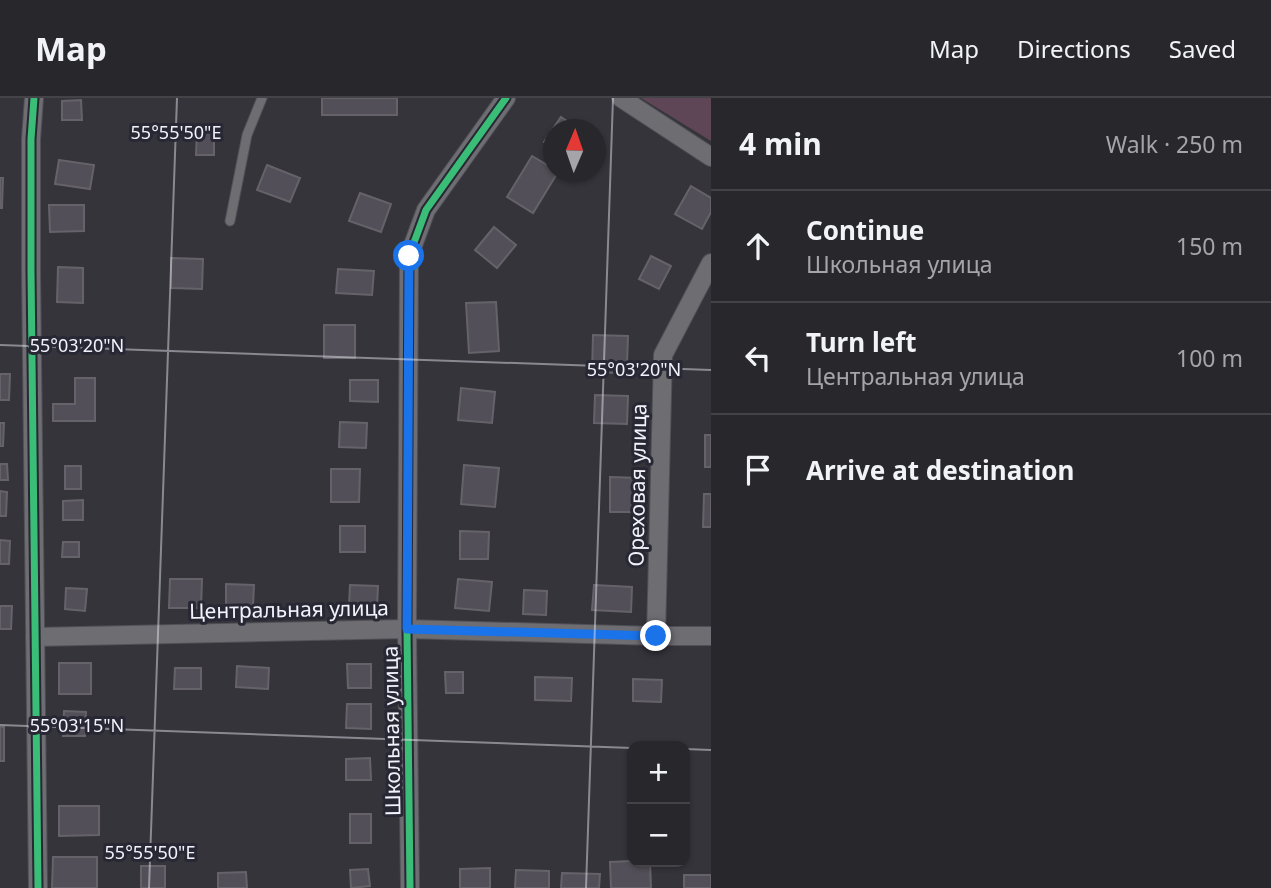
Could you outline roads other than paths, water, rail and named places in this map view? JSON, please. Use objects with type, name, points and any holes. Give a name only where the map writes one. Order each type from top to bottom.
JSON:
[{"type":"street","points":[[34,98],[31,139],[31,270],[38,888]]},
{"type":"street","name":"Школьная улица","points":[[410,888],[407,629],[409,256],[426,210],[506,98]]},
{"type":"street","points":[[621,98],[711,157]]},
{"type":"street","name":"Ореховая улица","points":[[656,636],[663,355],[711,263]]},
{"type":"street","name":"Центральная улица","points":[[35,637],[407,629],[711,636]]},
{"type":"lane","points":[[230,221],[247,135],[262,98]]}]
